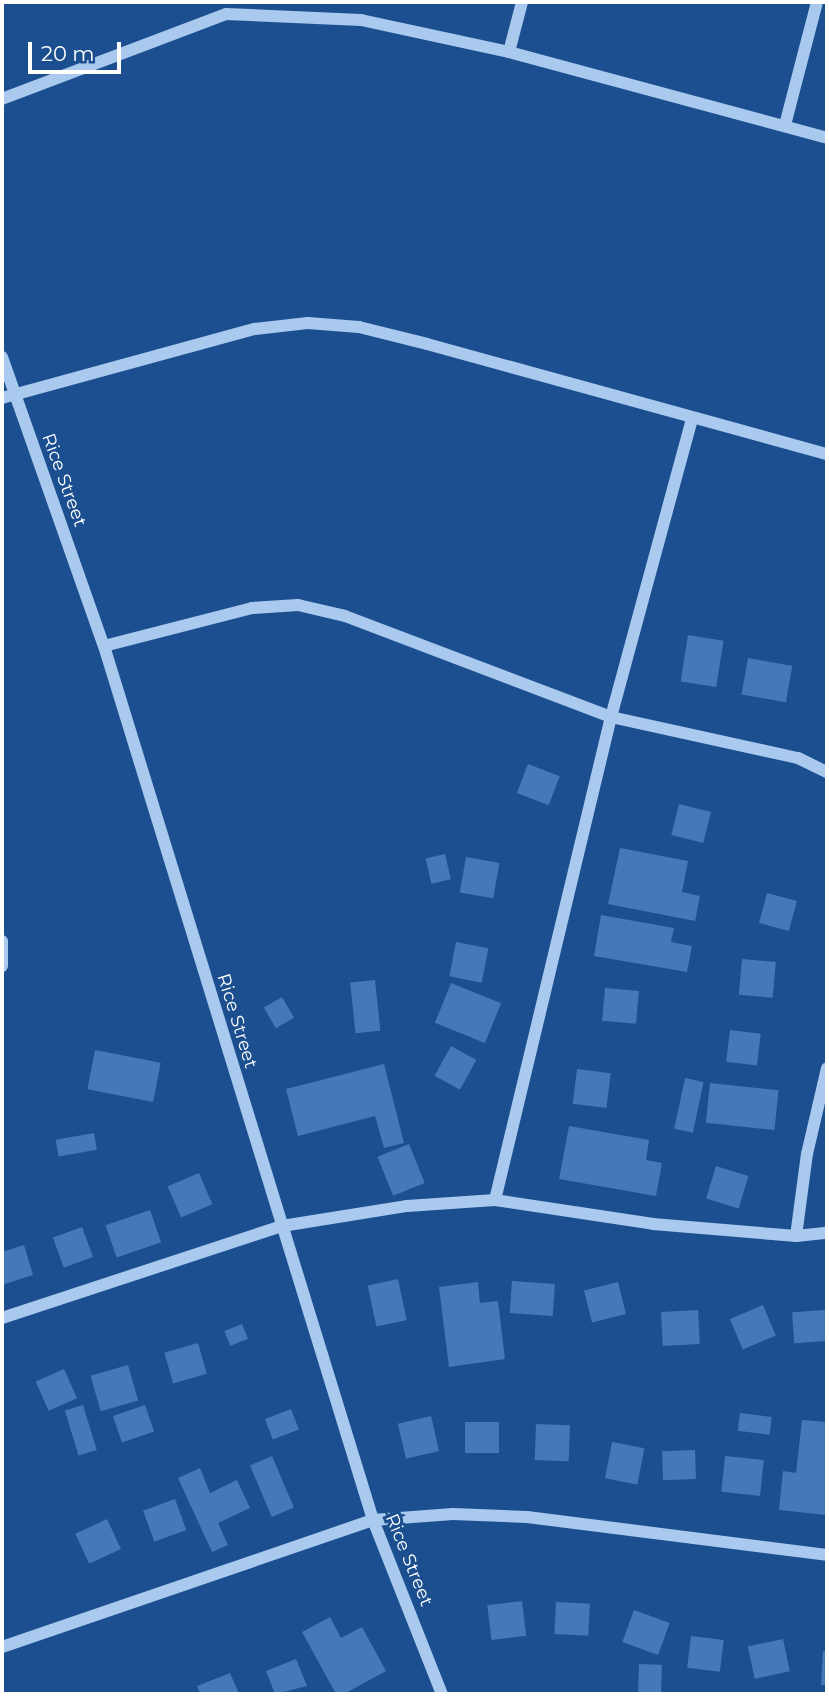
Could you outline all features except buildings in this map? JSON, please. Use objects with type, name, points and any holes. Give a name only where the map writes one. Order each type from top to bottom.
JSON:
[{"type":"street","points":[[509,52],[522,2]]},
{"type":"street","points":[[785,125],[817,2]]},
{"type":"street","points":[[2,99],[224,8],[360,20],[509,52],[827,138]]},
{"type":"street","points":[[8,396],[255,329],[308,323],[359,327],[427,344],[827,454]]},
{"type":"street","name":"Rice Street","points":[[2,357],[8,396],[104,646],[373,1520],[442,1694]]},
{"type":"street","points":[[495,1200],[611,717],[692,419]]},
{"type":"street","points":[[104,646],[252,608],[298,605],[345,616],[611,717],[798,758],[827,772]]},
{"type":"street","points":[[2,941],[2,966]]},
{"type":"street","points":[[796,1236],[807,1154],[827,1068]]},
{"type":"street","points":[[2,1318],[282,1226],[407,1206],[495,1200],[653,1224],[796,1236],[827,1233]]},
{"type":"street","points":[[2,1647],[373,1520],[453,1514],[527,1517],[827,1555]]}]
